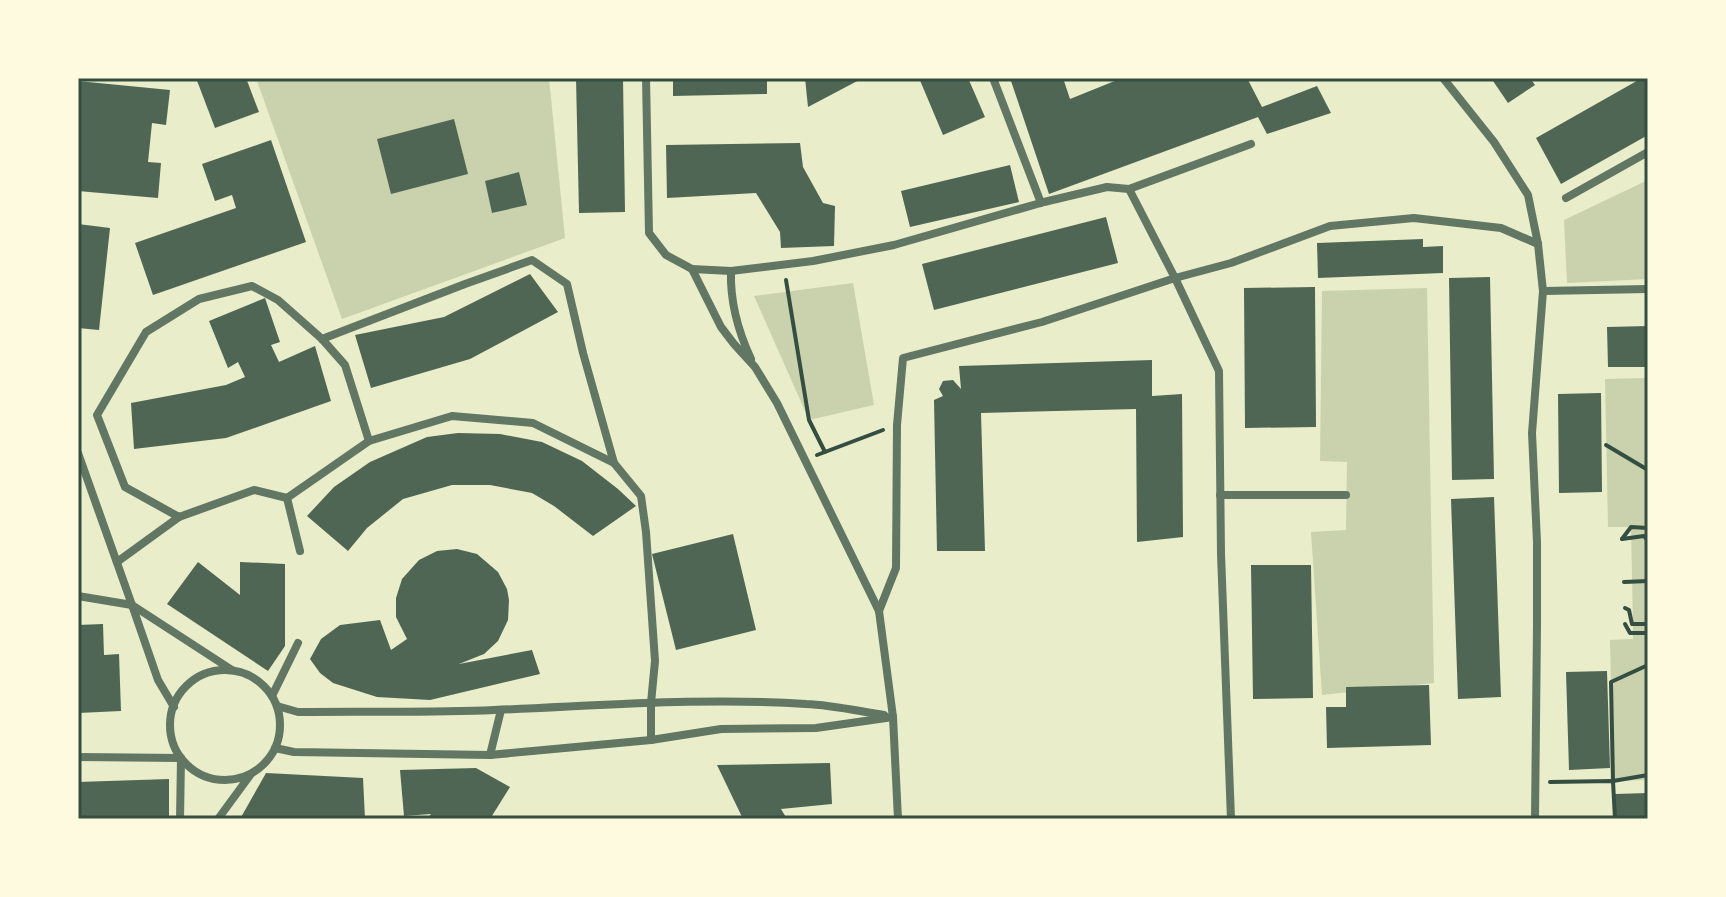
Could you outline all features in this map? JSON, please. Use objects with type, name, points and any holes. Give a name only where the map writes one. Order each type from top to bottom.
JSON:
[{"type":"street","points":[[646,78],[649,233],[666,255],[692,269],[731,271],[813,261],[894,245],[1107,187],[1129,189],[1251,144]]},
{"type":"street","points":[[993,78],[1041,203]]},
{"type":"street","points":[[1443,78],[1494,142],[1528,195],[1538,244],[1543,291],[1532,433],[1537,556],[1535,819]]},
{"type":"street","points":[[1566,198],[1648,152]]},
{"type":"street","points":[[1129,189],[1219,371],[1231,819]]},
{"type":"street","points":[[879,611],[896,568],[897,425],[903,358],[1042,322],[1231,263],[1330,226],[1414,218],[1501,228],[1538,244]]},
{"type":"street","points":[[322,339],[532,260],[567,284],[614,463],[641,496],[655,661],[651,740]]},
{"type":"street","points":[[692,269],[721,327],[755,367]]},
{"type":"street","points":[[731,271],[731,292],[742,340],[806,459],[879,611],[893,717],[898,819]]},
{"type":"street","points":[[179,517],[125,487],[97,415],[146,332],[199,299],[252,286],[278,300],[322,339],[345,365],[369,441]]},
{"type":"street","points":[[1543,291],[1648,289]]},
{"type":"street","points":[[117,562],[179,517],[254,490],[287,498],[369,441],[452,416],[533,423],[614,463]]},
{"type":"street","points":[[78,453],[158,680],[174,707]]},
{"type":"street","points":[[1220,495],[1346,495]]},
{"type":"street","points":[[287,498],[300,551]]},
{"type":"street","points":[[78,596],[132,605],[232,670],[255,679],[272,696],[280,720],[275,748],[265,763],[251,773],[237,779],[221,780],[206,777],[181,758],[173,742],[171,724],[182,690],[196,678],[214,671],[232,670]]},
{"type":"street","points":[[272,696],[298,643]]},
{"type":"street","points":[[277,706],[298,712],[501,710],[755,702],[810,704],[893,717]]},
{"type":"street","points":[[490,755],[501,710]]},
{"type":"street","points":[[275,748],[294,752],[490,755],[651,740],[721,729],[816,728],[893,717]]},
{"type":"street","points":[[78,757],[181,758]]},
{"type":"street","points":[[180,819],[181,758]]},
{"type":"street","points":[[218,819],[251,773]]},
{"type":"path","points":[[788,292],[809,420],[825,452]]},
{"type":"path","points":[[806,459],[897,425]]},
{"type":"path","points":[[1606,445],[1648,470]]},
{"type":"path","points":[[1648,528],[1631,527],[1622,539],[1644,536],[1648,541]]},
{"type":"path","points":[[1624,582],[1648,581]]},
{"type":"path","points":[[1625,608],[1629,610],[1632,624],[1648,624]]},
{"type":"path","points":[[1625,624],[1630,633],[1648,633]]},
{"type":"path","points":[[1615,819],[1611,682],[1648,665]]},
{"type":"path","points":[[1536,782],[1613,781],[1648,775]]},
{"type":"green space","points":[[256,78],[549,78],[565,238],[342,319]]},
{"type":"green space","points":[[1648,180],[1648,279],[1567,283],[1564,220]]},
{"type":"green space","points":[[853,283],[874,405],[809,420],[754,296]]},
{"type":"green space","points":[[1427,288],[1434,683],[1322,695],[1311,532],[1346,530],[1347,462],[1320,461],[1322,291]]},
{"type":"green space","points":[[1648,378],[1648,780],[1613,781],[1610,640],[1633,639],[1633,626],[1631,527],[1608,527],[1605,379]]},
{"type":"building","points":[[196,78],[246,78],[259,112],[215,128]]},
{"type":"building","points":[[576,78],[623,78],[625,212],[579,213]]},
{"type":"building","points":[[673,78],[767,78],[767,94],[673,96]]},
{"type":"building","points":[[805,78],[863,78],[808,107]]},
{"type":"building","points":[[919,78],[968,78],[985,117],[943,135]]},
{"type":"building","points":[[1010,78],[1063,78],[1070,99],[1122,78],[1247,78],[1262,107],[1317,86],[1331,113],[1267,134],[1258,117],[1049,194]]},
{"type":"building","points":[[1491,78],[1530,78],[1535,85],[1508,103]]},
{"type":"building","points":[[1642,78],[1648,78],[1648,135],[1561,184],[1536,138]]},
{"type":"building","points":[[78,81],[170,90],[166,125],[152,123],[148,162],[161,163],[158,198],[78,191]]},
{"type":"building","points":[[454,119],[468,174],[391,194],[377,139]]},
{"type":"building","points":[[271,140],[306,242],[153,295],[135,243],[236,208],[232,195],[215,201],[202,164]]},
{"type":"building","points":[[800,143],[803,167],[823,203],[835,206],[834,246],[781,248],[780,232],[756,193],[667,198],[666,145]]},
{"type":"building","points":[[1010,165],[1019,202],[910,227],[901,191]]},
{"type":"building","points":[[519,172],[527,205],[492,213],[485,181]]},
{"type":"building","points":[[1106,217],[1118,263],[934,310],[922,264]]},
{"type":"building","points":[[78,224],[110,228],[99,330],[78,328]]},
{"type":"building","points":[[1423,239],[1423,247],[1443,246],[1443,273],[1318,278],[1317,243]]},
{"type":"building","points":[[530,274],[558,312],[470,359],[371,388],[355,335],[444,317]]},
{"type":"building","points":[[1490,277],[1494,479],[1452,480],[1449,278]]},
{"type":"building","points":[[1315,287],[1316,427],[1245,428],[1244,288]]},
{"type":"building","points":[[265,298],[280,342],[271,345],[279,362],[315,346],[331,401],[226,438],[134,449],[131,403],[226,385],[245,377],[238,362],[228,368],[209,321]]},
{"type":"building","points":[[1648,326],[1648,367],[1608,367],[1607,327]]},
{"type":"building","points":[[1152,360],[1152,396],[1182,394],[1183,537],[1137,542],[1136,409],[981,413],[985,551],[937,551],[934,400],[943,396],[939,389],[943,381],[953,380],[961,389],[959,366]]},
{"type":"building","points":[[1601,393],[1602,492],[1559,493],[1558,394]]},
{"type":"building","points":[[458,433],[500,434],[542,442],[582,461],[636,506],[593,536],[532,493],[490,485],[452,485],[403,499],[367,528],[348,551],[307,516],[334,487],[370,462],[427,437]]},
{"type":"building","points":[[1494,497],[1501,697],[1458,699],[1451,499]]},
{"type":"building","points":[[733,534],[756,630],[676,650],[652,554]]},
{"type":"building","points":[[457,549],[477,554],[498,572],[509,600],[508,620],[498,641],[484,654],[459,664],[532,650],[540,674],[430,700],[377,697],[333,683],[320,673],[310,659],[321,639],[340,625],[380,620],[391,650],[407,639],[396,617],[396,598],[402,579],[419,560],[437,551]]},
{"type":"building","points":[[198,562],[240,595],[240,562],[285,564],[285,646],[268,671],[167,604]]},
{"type":"building","points":[[1251,565],[1311,565],[1313,698],[1253,699]]},
{"type":"building","points":[[103,624],[104,655],[119,654],[121,711],[78,713],[78,625]]},
{"type":"building","points":[[1607,671],[1610,768],[1569,770],[1566,672]]},
{"type":"building","points":[[1429,685],[1431,745],[1327,748],[1326,707],[1346,707],[1346,687]]},
{"type":"building","points":[[830,763],[832,804],[781,809],[787,819],[743,819],[717,765]]},
{"type":"building","points":[[476,768],[510,787],[490,819],[427,819],[431,814],[404,816],[400,770]]},
{"type":"building","points":[[266,773],[363,778],[365,819],[240,819]]},
{"type":"building","points":[[169,779],[169,819],[78,819],[78,782]]},
{"type":"building","points":[[1648,793],[1648,819],[1616,819],[1615,794]]}]
